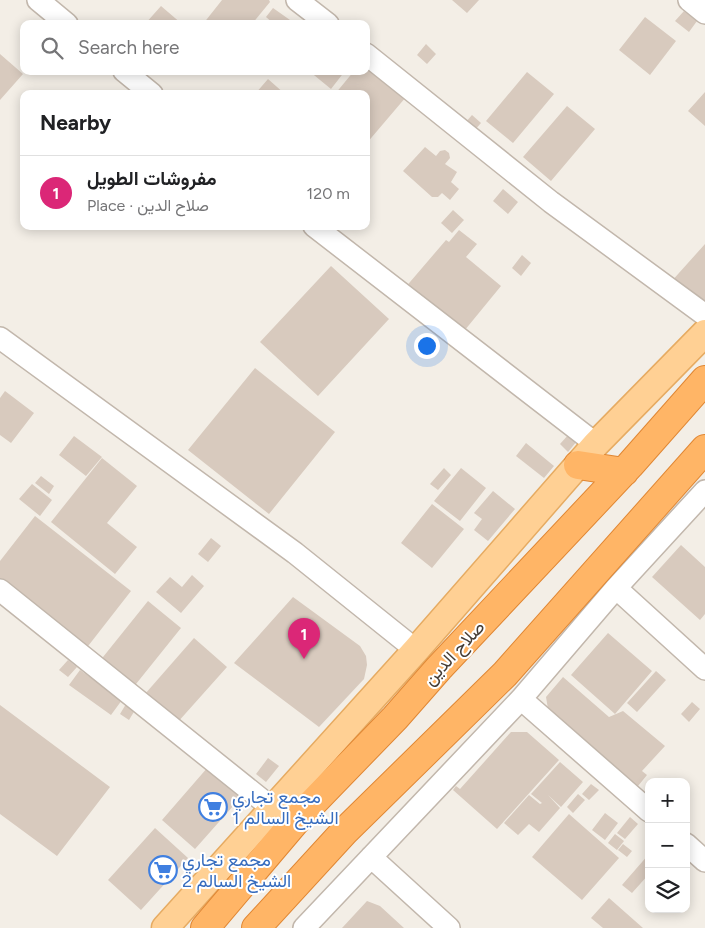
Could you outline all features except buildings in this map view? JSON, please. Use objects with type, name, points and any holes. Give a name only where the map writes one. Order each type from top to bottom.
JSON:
[{"type":"highway","name":"صلاح الدين","points":[[205,928],[300,816],[396,718],[439,668],[624,472],[705,380]]},
{"type":"highway","points":[[256,928],[344,832],[505,674],[705,449]]},
{"type":"highway","points":[[578,465],[624,472]]},
{"type":"main road","points":[[165,928],[416,650],[596,444],[705,333]]},
{"type":"street","points":[[38,0],[62,20]]},
{"type":"street","points":[[298,0],[323,20]]},
{"type":"street","points":[[689,0],[705,13]]},
{"type":"street","points":[[370,57],[551,202],[705,314]]},
{"type":"street","points":[[129,75],[147,90]]},
{"type":"street","points":[[319,230],[596,444]]},
{"type":"street","points":[[0,338],[295,553],[416,650]]},
{"type":"street","points":[[304,928],[521,699],[616,588],[705,491]]},
{"type":"street","points":[[616,588],[705,669]]},
{"type":"street","points":[[0,590],[272,808]]},
{"type":"street","points":[[521,699],[645,808]]},
{"type":"street","points":[[445,733],[469,754]]},
{"type":"street","points":[[690,848],[705,861]]},
{"type":"street","points":[[371,857],[449,928]]},
{"type":"place","name":"مفروشات الطويل","points":[[304,659]]},
{"type":"place","name":"مجمع تجاري الشيخ السالم 1","points":[[213,807]]},
{"type":"place","name":"مجمع تجاري الشيخ السالم 2","points":[[163,870]]}]
